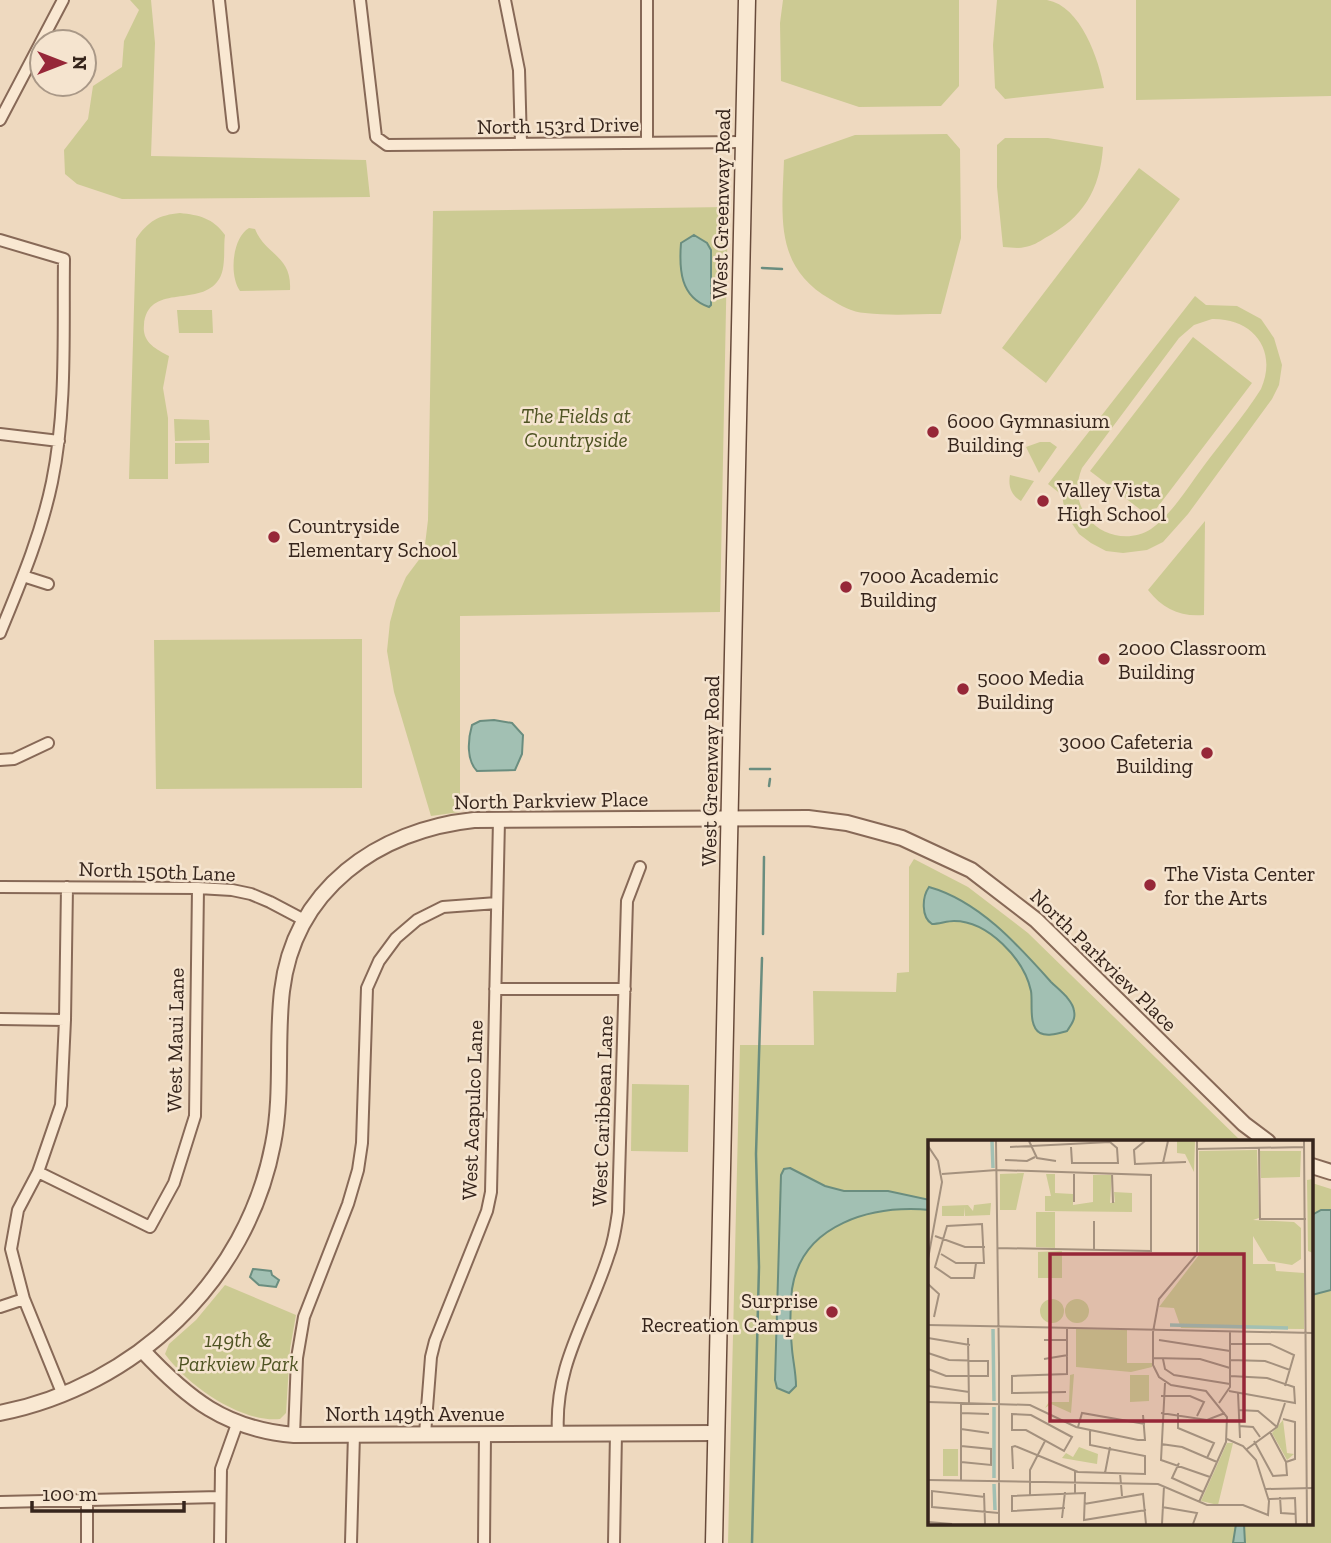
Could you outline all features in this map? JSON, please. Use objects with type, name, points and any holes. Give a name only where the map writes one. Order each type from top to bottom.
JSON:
[{"type":"main road","name":"West Greenway Road","points":[[715,1543],[747,0]]},
{"type":"street","points":[[0,120],[4,102],[63,0]]},
{"type":"street","points":[[219,0],[233,127]]},
{"type":"street","name":"North 153rd Drive","points":[[360,0],[376,137],[387,145],[743,142]]},
{"type":"street","points":[[505,0],[519,70],[521,144]]},
{"type":"street","points":[[647,0],[647,143]]},
{"type":"street","points":[[0,240],[64,259],[59,441],[41,527],[0,633]]},
{"type":"street","points":[[0,434],[59,441]]},
{"type":"street","points":[[23,576],[48,584]]},
{"type":"street","points":[[0,760],[14,759],[48,743]]},
{"type":"street","name":"North Parkview Place","points":[[0,1413],[63,1395],[107,1374],[182,1317],[217,1276],[240,1239],[260,1190],[273,1145],[278,1111],[282,990],[295,944],[306,921],[323,896],[373,850],[416,831],[446,823],[499,820],[808,818],[847,823],[902,838],[968,869],[1001,891],[1036,920],[1244,1124],[1265,1140]]},
{"type":"street","name":"West Acapulco Lane","points":[[425,1434],[431,1357],[435,1341],[487,1212],[491,1192],[499,820]]},
{"type":"street","name":"West Caribbean Lane","points":[[558,1433],[558,1396],[566,1362],[610,1253],[618,1212],[627,901],[640,867]]},
{"type":"street","name":"North 150th Lane","points":[[0,887],[198,888],[251,894],[306,921]]},
{"type":"street","points":[[63,1395],[24,1299],[11,1249],[18,1210],[38,1172],[61,1105],[66,887]]},
{"type":"street","name":"West Maui Lane","points":[[38,1172],[150,1227],[174,1183],[195,1116],[198,888]]},
{"type":"street","points":[[294,1435],[297,1358],[304,1317],[348,1204],[358,1170],[362,1143],[367,988],[379,961],[396,938],[417,920],[443,907],[497,903]]},
{"type":"street","points":[[495,989],[625,989]]},
{"type":"street","points":[[0,1019],[65,1020]]},
{"type":"street","points":[[1314,1167],[1331,1172]]},
{"type":"street","points":[[0,1307],[24,1299]]},
{"type":"street","name":"North 149th Avenue","points":[[142,1350],[190,1397],[237,1424],[272,1433],[716,1433]]},
{"type":"street","points":[[220,1543],[222,1469],[237,1424]]},
{"type":"street","points":[[614,1543],[616,1433]]},
{"type":"street","points":[[351,1543],[354,1434]]},
{"type":"street","points":[[484,1543],[485,1434]]},
{"type":"street","points":[[0,1502],[220,1497]]},
{"type":"street","points":[[87,1500],[87,1543]]},
{"type":"green space","points":[[130,0],[151,0],[155,43],[151,156],[366,160],[370,197],[122,199],[77,184],[65,174],[64,150],[88,119],[91,98],[98,98],[98,83],[122,67],[124,41],[139,10]]},
{"type":"green space","points":[[783,0],[959,0],[959,86],[941,106],[859,107],[781,81],[780,23]]},
{"type":"green space","points":[[997,0],[1047,0],[1070,12],[1093,49],[1104,88],[1005,99],[995,88],[993,45]]},
{"type":"green space","points":[[1136,0],[1331,0],[1331,96],[1136,100]]},
{"type":"green space","points":[[947,134],[960,149],[961,238],[941,314],[893,315],[860,312],[838,304],[812,286],[799,272],[790,256],[785,238],[782,201],[784,160],[855,135]]},
{"type":"green space","points":[[1005,138],[1048,138],[1103,147],[1098,177],[1079,212],[1058,230],[1035,244],[1022,248],[1003,247],[997,187],[997,145]]},
{"type":"green space","points":[[1139,168],[1180,199],[1046,383],[1002,348]]},
{"type":"green space","name":"The Fields at Countryside","points":[[728,207],[720,612],[460,616],[460,812],[431,816],[394,692],[387,651],[396,600],[406,577],[424,553],[428,520],[433,211]]},
{"type":"green space","points":[[180,213],[205,218],[225,235],[223,266],[217,282],[208,289],[164,300],[154,304],[147,312],[144,331],[147,340],[154,348],[169,356],[163,388],[168,418],[168,479],[129,479],[136,239],[155,220]]},
{"type":"green space","points":[[249,228],[255,229],[265,245],[283,262],[290,278],[290,290],[240,291],[234,276],[234,258],[239,240]]},
{"type":"green space","points":[[1195,296],[1206,305],[1237,306],[1261,319],[1274,338],[1282,365],[1279,385],[1272,399],[1188,514],[1163,542],[1147,550],[1123,553],[1106,551],[1079,534],[1065,513],[1062,495],[1048,484]],"holes":[[[1212,319],[1227,320],[1250,330],[1264,349],[1265,375],[1261,389],[1159,523],[1135,535],[1117,536],[1101,530],[1088,518],[1079,500],[1078,481],[1082,468],[1179,338],[1194,325]]]},
{"type":"green space","points":[[177,310],[212,310],[213,333],[179,333]]},
{"type":"green space","points":[[1193,337],[1252,383],[1150,517],[1090,471]]},
{"type":"green space","points":[[174,419],[209,420],[210,440],[175,441]]},
{"type":"green space","points":[[1050,442],[1057,447],[1039,473],[1026,447]]},
{"type":"green space","points":[[175,443],[209,443],[209,463],[175,464]]},
{"type":"green space","points":[[1010,475],[1034,481],[1021,501],[1011,490]]},
{"type":"green space","points":[[1205,521],[1204,615],[1187,615],[1166,607],[1148,590]]},
{"type":"green space","points":[[362,639],[362,788],[156,789],[154,640]]},
{"type":"green space","name":"Surprise Recreation Campus","points":[[914,859],[968,887],[1028,933],[1240,1140],[928,1140],[928,1526],[1314,1526],[1314,1184],[1331,1189],[1331,1543],[728,1543],[740,1045],[814,1045],[813,991],[896,992],[897,973],[909,972],[909,867]]},
{"type":"green space","points":[[632,1084],[689,1085],[688,1152],[631,1151]]},
{"type":"green space","name":"149th & Parkview Park","points":[[225,1285],[296,1315],[290,1349],[286,1413],[280,1419],[249,1415],[216,1400],[187,1378],[165,1354],[169,1344],[196,1320]]},
{"type":"shaded area","points":[[694,235],[707,243],[711,250],[709,307],[692,296],[681,272],[681,243]]},
{"type":"shaded area","points":[[480,721],[512,723],[523,735],[522,754],[515,770],[477,771],[473,766],[469,743],[472,725]]},
{"type":"shaded area","points":[[929,887],[981,913],[1065,995],[1073,1007],[1074,1017],[1067,1031],[1046,1035],[1036,1030],[1032,1020],[1031,991],[1027,979],[1003,944],[979,927],[967,923],[954,921],[932,924],[928,921],[924,907]]},
{"type":"shaded area","points":[[790,1168],[825,1186],[844,1191],[888,1191],[928,1200],[928,1210],[886,1211],[843,1223],[825,1234],[810,1248],[798,1266],[792,1289],[791,1334],[796,1386],[789,1393],[777,1388],[775,1380],[781,1175],[784,1169]]},
{"type":"shaded area","points":[[1321,1210],[1331,1210],[1331,1290],[1314,1294],[1314,1214]]},
{"type":"shaded area","points":[[253,1269],[271,1271],[279,1280],[276,1287],[259,1285],[250,1277]]},
{"type":"shaded area","points":[[1236,1526],[1244,1526],[1245,1543],[1233,1543]]},
{"type":"waterway","points":[[762,268],[782,269]]},
{"type":"waterway","points":[[750,769],[770,769]]},
{"type":"waterway","points":[[769,786],[770,779]]},
{"type":"waterway","points":[[763,934],[764,857]]},
{"type":"waterway","points":[[752,1543],[759,1267],[756,1154],[762,958]]},
{"type":"place","name":"6000 Gymnasium Building","points":[[933,432]]},
{"type":"place","name":"Valley Vista High School","points":[[1043,501]]},
{"type":"place","name":"Countryside Elementary School","points":[[274,537]]},
{"type":"place","name":"7000 Academic Building","points":[[846,587]]},
{"type":"place","name":"2000 Classroom Building","points":[[1104,659]]},
{"type":"place","name":"5000 Media Building","points":[[963,689]]},
{"type":"place","name":"3000 Cafeteria Building","points":[[1207,753]]},
{"type":"place","name":"The Vista Center for the Arts","points":[[1150,885]]},
{"type":"place","name":"Surprise Recreation Campus","points":[[832,1312]]}]
